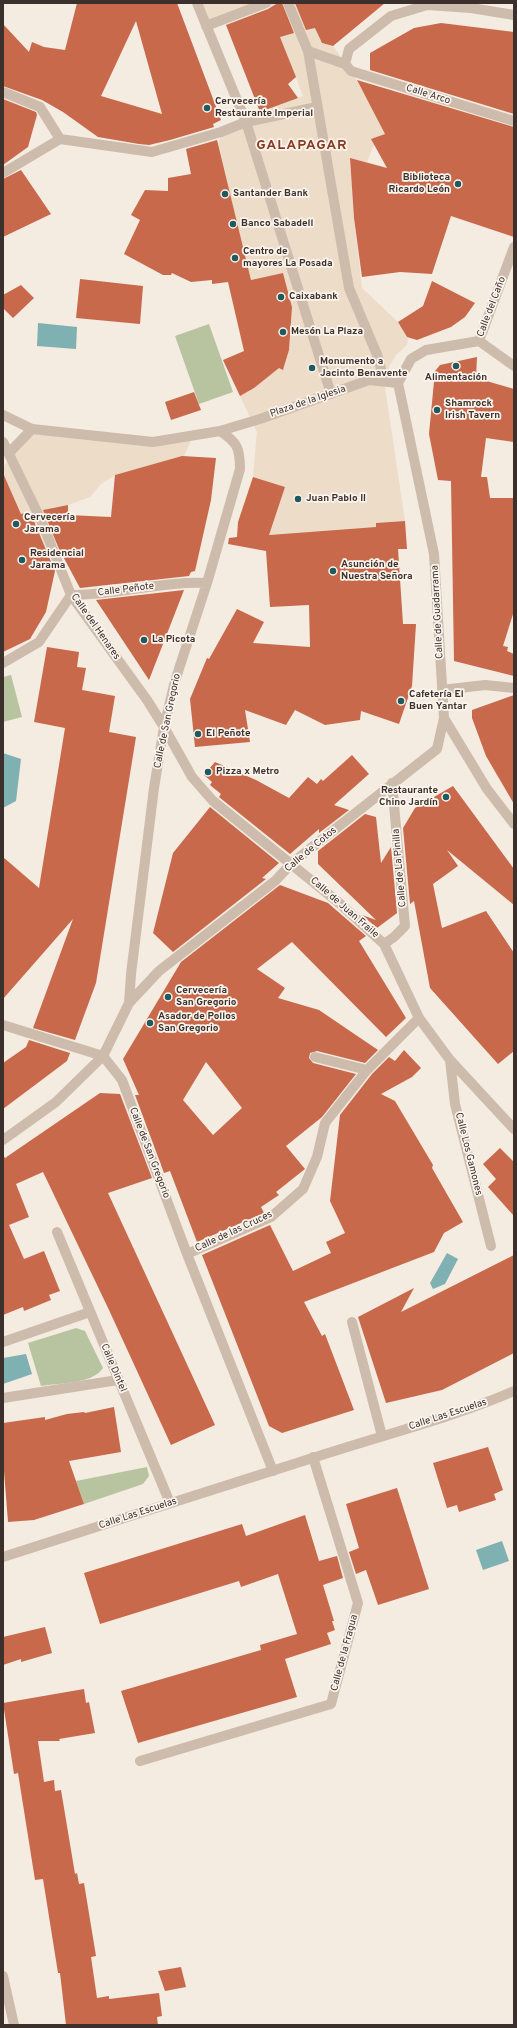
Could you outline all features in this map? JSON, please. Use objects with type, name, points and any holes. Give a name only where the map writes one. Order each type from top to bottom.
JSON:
[{"type":"street","points":[[197,3],[246,122],[331,394]]},
{"type":"street","points":[[206,26],[266,3]]},
{"type":"street","points":[[288,3],[291,14],[308,51],[349,288],[378,356],[384,381]]},
{"type":"street","points":[[345,64],[350,50],[392,16],[427,5],[471,8],[514,15]]},
{"type":"street","name":"Calle Arco","points":[[308,51],[345,64],[351,71],[514,121]]},
{"type":"street","points":[[3,92],[40,107],[60,139]]},
{"type":"street","points":[[3,173],[60,139],[152,152],[221,132],[246,122],[317,107]]},
{"type":"street","name":"Calle del Caño","points":[[398,383],[411,359],[426,350],[479,341],[514,247]]},
{"type":"street","points":[[479,341],[514,366]]},
{"type":"street","name":"Plaza de la Iglesia","points":[[3,415],[32,429],[153,442],[220,431],[369,380],[398,383]]},
{"type":"street","name":"Calle de Guadarrama","points":[[398,383],[434,554],[444,718],[487,790],[514,824]]},
{"type":"street","points":[[9,453],[32,429]]},
{"type":"street","name":"Calle de San Gregorio","points":[[129,1003],[130,974],[154,788],[164,727],[175,681],[207,583],[240,469],[240,454],[233,440],[220,431]]},
{"type":"street","name":"Calle del Henares","points":[[3,442],[41,520],[71,595],[148,700],[164,727]]},
{"type":"street","name":"Calle Peñote","points":[[71,595],[95,595],[188,582],[207,583]]},
{"type":"street","points":[[3,663],[39,642],[71,595]]},
{"type":"street","points":[[442,690],[485,685],[514,688]]},
{"type":"street","name":"Calle de Cotos","points":[[159,970],[275,881],[292,864],[392,783],[437,749],[444,718]]},
{"type":"street","name":"Calle de Juan Fraile","points":[[164,727],[192,777],[213,802],[292,864],[384,944],[419,1018],[450,1060],[514,1129]]},
{"type":"street","name":"Calle de La Pinilla","points":[[384,944],[405,926],[392,783]]},
{"type":"street","name":"Calle de San Gregorio","points":[[3,1140],[56,1102],[102,1056],[129,1003],[159,970]]},
{"type":"street","name":"Calle de las Cruces","points":[[187,1254],[271,1217],[304,1189],[317,1157],[325,1123],[367,1070],[419,1018]]},
{"type":"street","points":[[3,1025],[102,1056]]},
{"type":"street","name":"Calle de San Gregorio","points":[[102,1056],[122,1080],[187,1254]]},
{"type":"street","points":[[315,1057],[367,1070]]},
{"type":"street","name":"Calle Los Gamones","points":[[450,1060],[455,1104],[491,1246]]},
{"type":"street","name":"Calle Dintel","points":[[57,1232],[170,1503]]},
{"type":"street","points":[[187,1254],[273,1471]]},
{"type":"street","points":[[3,1342],[90,1312]]},
{"type":"street","points":[[352,1322],[382,1436]]},
{"type":"street","points":[[3,1398],[118,1380]]},
{"type":"street","name":"Calle Las Escuelas","points":[[3,1558],[313,1457],[487,1403],[514,1391]]},
{"type":"street","name":"Calle de la Fragua","points":[[140,1761],[331,1704],[358,1603],[313,1457]]},
{"type":"street","points":[[3,1976],[14,2025]]},
{"type":"green space","points":[[209,324],[233,392],[199,404],[175,336]]},
{"type":"green space","points":[[11,675],[22,717],[3,722],[3,677]]},
{"type":"green space","points":[[76,1328],[85,1331],[103,1368],[92,1377],[84,1380],[41,1386],[28,1343]]},
{"type":"green space","points":[[147,1467],[149,1476],[143,1484],[84,1504],[76,1481]]},
{"type":"shaded area","points":[[197,3],[305,3],[322,43],[333,46],[351,71],[370,103],[385,134],[372,139],[374,144],[367,162],[350,159],[354,219],[362,288],[398,322],[408,339],[407,345],[396,355],[390,365],[384,381],[405,521],[376,523],[376,527],[265,535],[285,487],[253,477],[257,432],[240,396],[254,388],[271,366],[284,369],[289,350],[292,305],[283,273],[251,280],[218,146],[221,132],[246,122],[260,113],[303,96],[269,7],[208,29]]},
{"type":"shaded area","points":[[32,429],[153,442],[194,434],[184,456],[115,475],[101,484],[90,497],[68,505],[51,508],[60,542],[37,548],[3,473],[3,467]]},
{"type":"water","points":[[38,323],[77,327],[76,349],[37,346]]},
{"type":"water","points":[[3,753],[21,759],[16,801],[3,808]]},
{"type":"water","points":[[447,1253],[458,1259],[445,1284],[433,1289],[430,1283]]},
{"type":"water","points":[[26,1354],[32,1374],[3,1384],[3,1358]]},
{"type":"water","points":[[502,1541],[509,1561],[483,1570],[476,1550]]},
{"type":"building","points":[[77,3],[177,3],[221,120],[213,124],[214,127],[170,140],[149,145],[139,144],[98,137],[63,112],[42,100],[3,86],[3,24],[29,52],[32,42],[44,47],[65,50]],"holes":[[[136,21],[162,114],[101,96]]]},
{"type":"building","points":[[278,3],[282,3],[294,33],[280,37],[296,77],[288,84],[298,98],[260,112],[226,25],[268,9]]},
{"type":"building","points":[[295,3],[385,3],[333,46],[322,43],[315,28],[306,30]]},
{"type":"building","points":[[441,23],[514,32],[514,114],[370,70],[370,53],[414,28]]},
{"type":"building","points":[[357,80],[514,127],[514,237],[451,216],[432,274],[400,272],[362,277],[354,218],[350,158],[387,168],[371,139],[385,134]]},
{"type":"building","points":[[3,99],[36,112],[37,115],[28,147],[3,165]]},
{"type":"building","points":[[217,140],[251,280],[283,273],[292,307],[289,350],[283,370],[279,368],[254,388],[240,396],[223,360],[244,351],[228,282],[212,284],[212,280],[191,282],[172,273],[171,275],[163,275],[124,254],[140,220],[131,215],[145,190],[168,191],[168,178],[191,174],[186,149]]},
{"type":"building","points":[[21,170],[51,214],[3,237],[3,179]]},
{"type":"building","points":[[80,279],[143,286],[140,324],[76,318]]},
{"type":"building","points":[[432,281],[475,303],[465,317],[451,327],[417,340],[407,337],[398,322],[423,306]]},
{"type":"building","points":[[21,285],[34,298],[13,318],[3,308],[3,295]]},
{"type":"building","points":[[477,357],[476,378],[514,389],[514,442],[486,438],[481,477],[487,477],[490,498],[514,498],[514,611],[503,646],[508,647],[507,651],[514,654],[514,676],[454,661],[451,481],[438,480],[429,434],[435,371],[440,365]]},
{"type":"building","points":[[194,392],[201,410],[171,420],[165,402]]},
{"type":"building","points":[[182,456],[216,458],[211,500],[195,571],[191,572],[189,576],[80,588],[59,549],[43,510],[68,505],[68,515],[111,517],[115,475]]},
{"type":"building","name":"Residencial Jarama","points":[[3,473],[21,514],[30,512],[55,571],[46,612],[30,639],[3,652]]},
{"type":"building","points":[[253,477],[285,487],[269,535],[376,527],[376,523],[405,521],[407,549],[398,549],[403,624],[416,624],[412,686],[399,724],[361,711],[360,720],[325,725],[295,710],[286,725],[245,710],[250,742],[195,747],[190,699],[207,658],[209,659],[237,609],[264,622],[253,643],[310,647],[309,605],[270,607],[266,551],[228,544],[229,538],[237,537],[238,522]]},
{"type":"building","name":"La Picota","points":[[184,590],[149,680],[96,600]]},
{"type":"building","points":[[47,647],[79,652],[77,667],[86,668],[82,690],[115,696],[109,732],[136,737],[96,983],[75,1040],[33,1028],[73,919],[3,999],[3,857],[39,888],[65,728],[34,722]]},
{"type":"building","points":[[514,695],[514,804],[486,756],[472,718],[472,710]]},
{"type":"building","points":[[352,755],[369,774],[334,805],[349,810],[319,833],[319,829],[290,854],[219,797],[221,794],[210,785],[212,782],[204,775],[215,762],[256,780],[289,798],[308,777],[317,784],[321,779],[323,781]]},
{"type":"building","points":[[453,786],[514,869],[514,905],[447,850],[458,866],[433,884],[442,928],[486,911],[514,953],[514,1051],[498,1064],[430,988],[414,901],[410,904],[403,828],[415,808]]},
{"type":"building","points":[[210,807],[279,863],[262,878],[266,879],[173,952],[153,933],[173,853]]},
{"type":"building","points":[[365,814],[376,817],[381,863],[391,847],[397,913],[377,928],[362,915],[376,920],[318,864],[318,851]]},
{"type":"building","points":[[280,885],[328,903],[366,936],[359,941],[406,1018],[386,1037],[292,942],[257,969],[285,988],[278,998],[319,1010],[378,1050],[365,1063],[317,1051],[310,1053],[309,1058],[313,1063],[356,1074],[322,1117],[286,1146],[305,1169],[276,1192],[279,1195],[261,1207],[264,1213],[197,1242],[170,1171],[164,1173],[135,1095],[139,1095],[123,1059],[181,962]],"holes":[[[206,1062],[242,1108],[213,1135],[183,1100]]]},
{"type":"building","points":[[29,1040],[70,1053],[67,1061],[3,1109],[3,1063],[26,1047]]},
{"type":"building","points":[[404,1050],[421,1068],[412,1077],[381,1094],[395,1101],[433,1165],[432,1168],[463,1222],[444,1233],[434,1252],[304,1302],[322,1336],[325,1334],[354,1410],[282,1433],[269,1426],[202,1255],[270,1225],[293,1271],[331,1253],[326,1242],[345,1233],[330,1201],[340,1115],[372,1074],[389,1057],[395,1061]]},
{"type":"building","points":[[100,1093],[120,1094],[152,1178],[108,1193],[215,1425],[171,1445],[43,1172],[16,1184],[29,1217],[9,1225],[24,1259],[44,1251],[60,1291],[49,1295],[51,1300],[24,1311],[23,1307],[3,1315],[3,1155],[5,1158]]},
{"type":"building","points":[[500,1148],[514,1162],[514,1216],[488,1187],[496,1179],[483,1164]]},
{"type":"building","points":[[514,1255],[514,1353],[442,1390],[386,1403],[358,1317],[414,1288],[401,1312]]},
{"type":"building","points":[[114,1407],[121,1452],[69,1461],[84,1504],[34,1520],[8,1522],[3,1471],[3,1423],[45,1417],[45,1420],[67,1414],[85,1413]]},
{"type":"building","points":[[488,1447],[503,1490],[494,1494],[496,1500],[459,1512],[457,1505],[447,1508],[433,1463]]},
{"type":"building","points":[[397,1488],[429,1589],[378,1605],[366,1570],[356,1574],[349,1552],[359,1548],[346,1504]]},
{"type":"building","points":[[305,1515],[319,1561],[337,1556],[343,1578],[323,1585],[334,1621],[332,1621],[335,1630],[327,1633],[331,1644],[285,1659],[297,1697],[138,1743],[121,1691],[261,1650],[260,1645],[297,1634],[278,1574],[241,1587],[239,1581],[100,1624],[84,1573],[242,1524],[246,1536]]},
{"type":"building","points":[[45,1627],[52,1653],[21,1662],[21,1659],[3,1665],[3,1637]]},
{"type":"building","points":[[84,1689],[86,1703],[89,1702],[95,1733],[59,1739],[60,1741],[38,1741],[44,1782],[54,1780],[55,1791],[61,1790],[75,1874],[77,1873],[79,1884],[84,1883],[96,1956],[91,1957],[97,1998],[109,1996],[109,1999],[159,1993],[162,2016],[157,2017],[158,2025],[66,2025],[60,1973],[58,1973],[43,1879],[35,1880],[18,1773],[14,1774],[3,1703]]},
{"type":"building","points":[[181,1967],[186,1987],[165,1991],[158,1971]]},
{"type":"place","name":"Cervecería Restaurante Imperial","points":[[207,108]]},
{"type":"place","name":"Biblioteca Ricardo León","points":[[458,184]]},
{"type":"place","name":"Santander Bank","points":[[225,194]]},
{"type":"place","name":"Banco Sabadell","points":[[233,224]]},
{"type":"place","name":"Centro de mayores La Posada","points":[[235,258]]},
{"type":"place","name":"Caixabank","points":[[281,297]]},
{"type":"place","name":"Mesón La Plaza","points":[[283,332]]},
{"type":"place","name":"Alimentación","points":[[456,366]]},
{"type":"place","name":"Monumento a Jacinto Benavente","points":[[312,368]]},
{"type":"place","name":"Shamrock Irish Tavern","points":[[437,410]]},
{"type":"place","name":"Juan Pablo II","points":[[298,499]]},
{"type":"place","name":"Cervecería Jarama","points":[[16,524]]},
{"type":"place","name":"Residencial Jarama","points":[[22,560]]},
{"type":"place","name":"Asunción de Nuestra Señora","points":[[333,571]]},
{"type":"place","name":"La Picota","points":[[144,640]]},
{"type":"place","name":"Cafetería El Buen Yantar","points":[[401,701]]},
{"type":"place","name":"El Peñote","points":[[198,734]]},
{"type":"place","name":"Pizza x Metro","points":[[208,772]]},
{"type":"place","name":"Restaurante Chino Jardín","points":[[446,797]]},
{"type":"place","name":"Cervecería San Gregorio","points":[[168,997]]},
{"type":"place","name":"Asador de Pollos San Gregorio","points":[[150,1023]]},
{"type":"district","name":"GALAPAGAR","points":[[302,146]]}]
